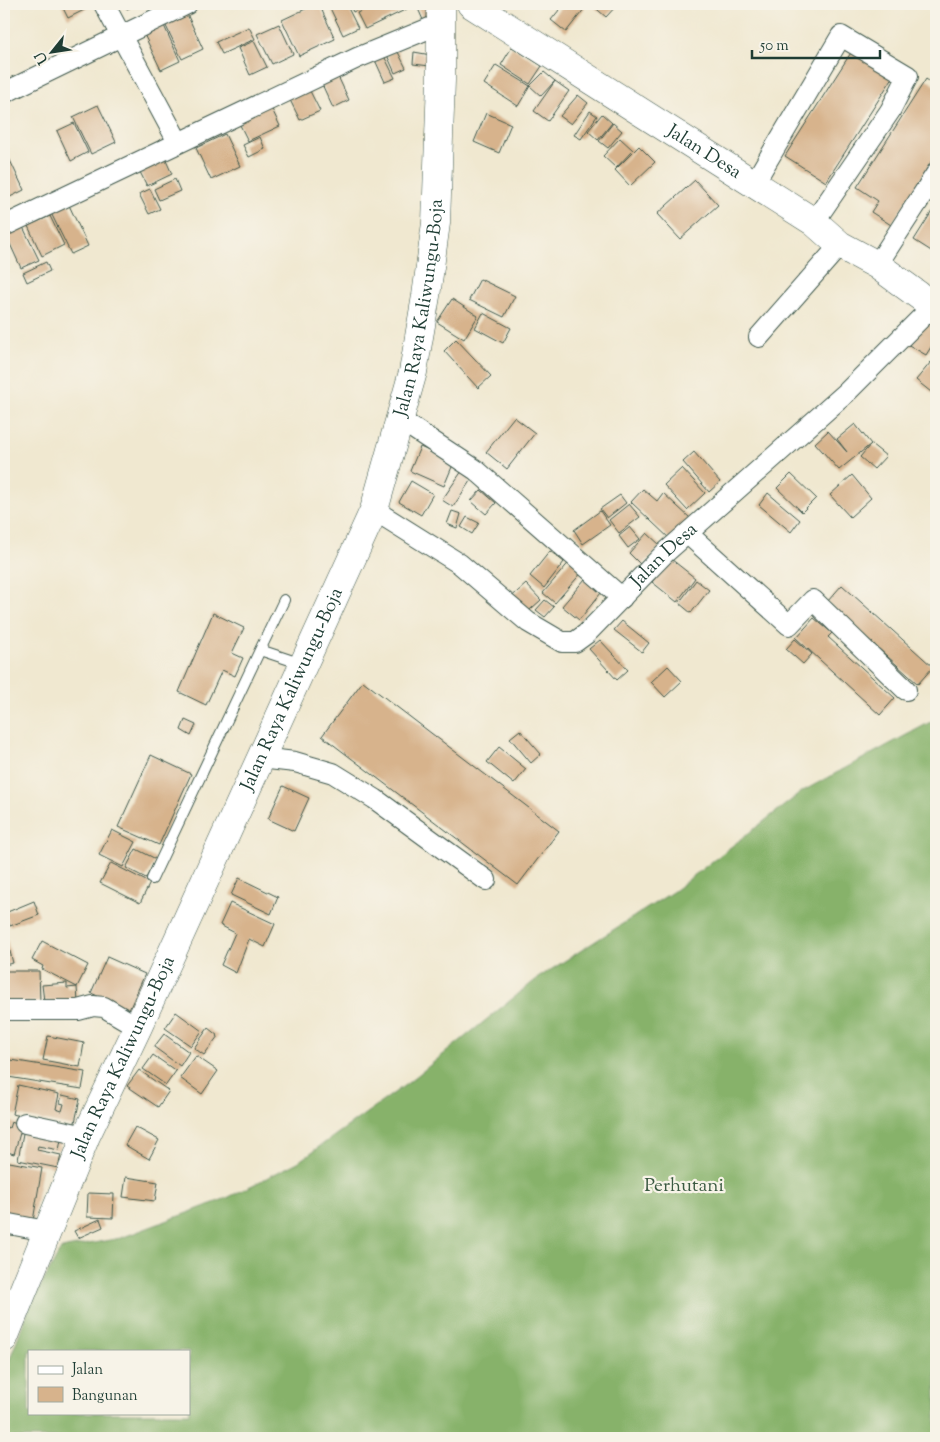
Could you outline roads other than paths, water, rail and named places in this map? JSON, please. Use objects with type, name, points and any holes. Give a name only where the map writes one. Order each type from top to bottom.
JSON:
[{"type":"main road","name":"Jalan Desa","points":[[471,4],[814,222],[840,245],[878,265],[934,304]]},
{"type":"main road","name":"Jalan Raya Kaliwungu-Boja","points":[[6,1326],[86,1136],[138,1027],[302,664],[374,510],[413,372],[436,223],[442,13]]},
{"type":"street","points":[[104,4],[178,142]]},
{"type":"street","points":[[4,93],[187,4]]},
{"type":"street","points":[[4,226],[357,58],[442,13]]},
{"type":"street","points":[[753,184],[841,36],[908,76],[890,110],[814,222]]},
{"type":"street","points":[[878,265],[936,174]]},
{"type":"street","points":[[759,337],[840,245]]},
{"type":"street","name":"Jalan Desa","points":[[374,510],[460,564],[528,622],[562,642],[575,642],[666,553],[846,393],[934,304]]},
{"type":"street","points":[[399,419],[476,470],[622,598]]},
{"type":"street","points":[[688,534],[789,625],[813,600],[906,690]]},
{"type":"street","points":[[260,758],[295,762],[333,773],[375,799],[486,880]]},
{"type":"street","points":[[4,1010],[78,1010],[93,1006],[104,1007],[138,1027]]},
{"type":"street","points":[[25,1123],[86,1136]]},
{"type":"street","points":[[4,1224],[46,1231]]},
{"type":"lane","points":[[152,879],[284,600]]},
{"type":"lane","points":[[260,650],[302,664]]},
{"type":"park label","name":"Perhutani","points":[[684,1186]]}]
